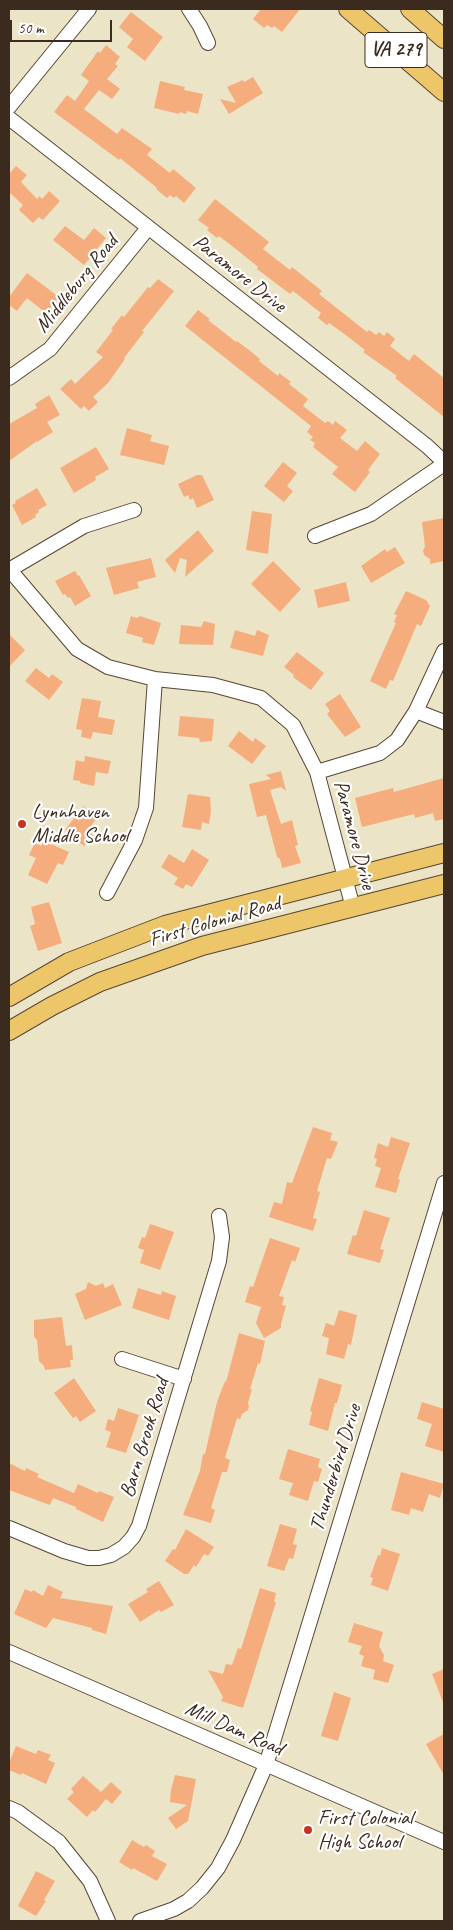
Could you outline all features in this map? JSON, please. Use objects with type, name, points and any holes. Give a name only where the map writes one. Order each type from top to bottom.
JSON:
[{"type":"main road","name":"VA 279","points":[[348,9],[444,92]]},
{"type":"main road","name":"VA 279","points":[[410,9],[444,38]]},
{"type":"main road","name":"First Colonial Road","points":[[9,996],[70,962],[166,925],[444,853]]},
{"type":"main road","name":"First Colonial Road","points":[[9,1031],[52,1006],[100,982],[202,946],[444,884]]},
{"type":"street","points":[[9,107],[89,9]]},
{"type":"street","points":[[189,9],[208,43]]},
{"type":"street","name":"Paramore Drive","points":[[9,118],[427,446],[444,463]]},
{"type":"street","name":"Middleburg Road","points":[[11,372],[50,349],[148,228]]},
{"type":"street","points":[[315,536],[371,514],[444,463]]},
{"type":"street","points":[[9,569],[84,526],[134,510]]},
{"type":"street","name":"Paramore Drive","points":[[9,569],[77,649],[108,666],[155,679],[213,685],[261,698],[293,725],[317,772],[353,908]]},
{"type":"street","name":"Paramore Drive","points":[[317,772],[380,753],[397,740],[416,711],[444,651]]},
{"type":"street","points":[[107,893],[135,840],[146,808],[155,679]]},
{"type":"street","points":[[416,711],[444,722]]},
{"type":"street","name":"Thunderbird Drive","points":[[140,1921],[174,1910],[188,1901],[202,1888],[218,1868],[233,1840],[266,1765],[444,1183]]},
{"type":"street","name":"Barn Brook Road","points":[[9,1530],[88,1558],[99,1558],[111,1554],[124,1547],[133,1537],[139,1526],[219,1261],[222,1237],[219,1216]]},
{"type":"street","points":[[122,1359],[184,1380]]},
{"type":"street","name":"Mill Dam Road","points":[[9,1652],[444,1842]]},
{"type":"street","points":[[9,1808],[18,1812],[59,1842],[90,1881],[108,1921]]},
{"type":"building","points":[[261,9],[300,9],[282,32],[274,26],[272,28],[267,25],[264,28],[253,19]]},
{"type":"building","points":[[131,12],[163,37],[145,61],[127,47],[133,39],[119,27]]},
{"type":"building","points":[[106,45],[120,57],[115,64],[118,66],[107,79],[120,89],[112,99],[99,90],[84,109],[117,134],[122,128],[152,149],[147,155],[170,173],[173,169],[196,188],[184,203],[176,196],[174,198],[170,195],[167,198],[120,158],[119,160],[54,112],[67,95],[75,101],[89,81],[81,75],[98,51],[100,53]]},
{"type":"building","points":[[253,77],[263,93],[229,114],[220,99],[236,103],[227,87]]},
{"type":"building","points":[[160,81],[185,87],[184,90],[203,94],[198,114],[187,111],[186,114],[180,112],[179,114],[154,108]]},
{"type":"building","points":[[16,166],[27,175],[21,182],[37,199],[39,196],[42,199],[49,191],[60,201],[43,220],[39,217],[33,223],[19,210],[23,205],[9,192],[9,174]]},
{"type":"building","points":[[215,199],[269,242],[263,249],[290,270],[292,267],[322,291],[319,294],[367,332],[369,330],[376,335],[379,332],[384,336],[387,332],[395,339],[390,346],[409,361],[414,354],[444,378],[444,417],[395,378],[397,376],[363,352],[365,350],[329,323],[327,325],[318,318],[321,313],[293,291],[290,294],[257,269],[258,267],[219,236],[217,238],[207,230],[209,228],[198,220]]},
{"type":"building","points":[[65,226],[84,240],[94,228],[106,238],[84,265],[53,240]]},
{"type":"building","points":[[27,273],[59,297],[46,313],[27,298],[17,311],[9,305],[9,297]]},
{"type":"building","points":[[158,279],[174,291],[142,331],[144,332],[108,383],[93,397],[98,402],[89,411],[84,406],[81,409],[60,389],[71,379],[75,384],[103,357],[96,352],[113,330],[111,329],[122,315],[124,317],[148,287],[150,288]]},
{"type":"building","points":[[198,310],[210,319],[208,320],[260,359],[259,361],[278,376],[279,373],[291,382],[289,384],[308,399],[303,406],[325,423],[328,421],[333,425],[335,421],[347,430],[340,438],[357,451],[365,441],[380,454],[368,470],[370,472],[355,492],[332,474],[338,467],[313,447],[315,443],[310,440],[313,437],[307,432],[311,426],[185,326]]},
{"type":"building","points":[[49,395],[60,415],[47,422],[53,432],[9,461],[9,424],[37,408],[35,404]]},
{"type":"building","points":[[127,428],[152,435],[150,441],[169,446],[164,465],[120,455]]},
{"type":"building","points":[[96,447],[109,469],[95,477],[96,480],[74,493],[60,468]]},
{"type":"building","points":[[283,462],[297,473],[287,486],[293,491],[284,502],[264,486]]},
{"type":"building","points":[[197,475],[202,475],[214,500],[197,508],[193,498],[190,500],[188,495],[184,497],[178,484]]},
{"type":"building","points":[[37,488],[47,505],[38,510],[39,512],[35,515],[36,517],[22,525],[12,505],[16,503],[15,501]]},
{"type":"building","points":[[252,511],[272,514],[268,554],[246,550]]},
{"type":"building","points":[[444,518],[444,561],[430,564],[430,559],[424,555],[423,550],[425,547],[422,522]]},
{"type":"building","points":[[198,530],[214,551],[185,577],[187,560],[180,558],[175,573],[165,560]]},
{"type":"building","points":[[395,547],[405,563],[371,583],[361,566],[385,549],[387,552]]},
{"type":"building","points":[[151,558],[156,577],[137,582],[139,588],[114,595],[106,568]]},
{"type":"building","points":[[273,561],[301,589],[280,612],[251,584]]},
{"type":"building","points":[[75,571],[91,596],[75,606],[70,597],[68,598],[65,594],[63,595],[55,581]]},
{"type":"building","points":[[346,582],[350,601],[318,608],[314,590]]},
{"type":"building","points":[[406,591],[426,600],[430,606],[421,626],[417,624],[393,681],[390,680],[386,689],[370,681],[396,623],[394,622],[397,615],[394,614]]},
{"type":"building","points":[[131,616],[137,618],[140,616],[161,623],[154,645],[142,642],[143,638],[126,633]]},
{"type":"building","points":[[204,621],[215,624],[213,645],[179,644],[181,625],[201,627]]},
{"type":"building","points":[[235,630],[255,636],[257,630],[269,635],[263,656],[230,648]]},
{"type":"building","points":[[9,634],[25,650],[9,667]]},
{"type":"building","points":[[297,652],[324,673],[311,690],[293,677],[294,675],[284,667]]},
{"type":"building","points":[[36,668],[49,678],[52,674],[63,682],[49,700],[25,681]]},
{"type":"building","points":[[340,694],[361,727],[345,737],[327,714],[330,711],[325,704]]},
{"type":"building","points":[[82,698],[101,701],[98,717],[115,720],[112,735],[93,732],[91,739],[81,737],[82,730],[76,729]]},
{"type":"building","points":[[180,716],[214,719],[212,741],[200,742],[199,738],[178,736]]},
{"type":"building","points":[[239,731],[253,742],[255,738],[266,746],[252,764],[228,746]]},
{"type":"building","points":[[85,756],[111,761],[108,774],[96,772],[94,786],[73,780],[76,760],[84,762]]},
{"type":"building","points":[[281,771],[286,791],[281,787],[270,790],[281,824],[292,820],[298,845],[295,846],[301,863],[282,868],[280,859],[277,857],[266,815],[257,817],[249,784],[271,779],[266,775]]},
{"type":"building","points":[[444,778],[444,819],[435,821],[433,813],[415,818],[414,814],[362,827],[355,798],[393,788],[394,792]]},
{"type":"building","points":[[188,794],[210,797],[211,811],[209,824],[202,822],[201,830],[182,827]]},
{"type":"building","points":[[83,806],[97,818],[90,827],[92,828],[90,832],[93,835],[84,846],[65,830]]},
{"type":"building","points":[[44,841],[69,852],[63,865],[58,863],[47,884],[28,875],[36,858],[29,855],[35,843],[41,846]]},
{"type":"building","points":[[192,849],[209,860],[192,887],[186,884],[183,889],[174,884],[178,878],[161,867],[169,854],[184,863]]},
{"type":"building","points":[[49,902],[62,943],[38,951],[30,926],[35,924],[31,907]]},
{"type":"building","points":[[313,1127],[332,1133],[330,1140],[338,1142],[331,1159],[327,1158],[317,1191],[320,1192],[313,1218],[317,1219],[313,1231],[269,1217],[274,1202],[282,1204],[287,1182],[292,1183]]},
{"type":"building","points":[[391,1137],[410,1143],[398,1179],[400,1180],[396,1193],[375,1187],[381,1168],[375,1166],[377,1159],[374,1158],[378,1143],[388,1147]]},
{"type":"building","points":[[364,1210],[390,1218],[380,1249],[384,1250],[380,1263],[347,1254],[353,1235],[356,1236]]},
{"type":"building","points":[[150,1224],[174,1232],[160,1270],[140,1263],[144,1250],[138,1248],[142,1237],[145,1238]]},
{"type":"building","points":[[270,1238],[300,1248],[295,1262],[292,1260],[279,1296],[284,1297],[282,1305],[286,1306],[281,1328],[264,1338],[256,1323],[261,1307],[245,1302],[250,1286],[253,1287]]},
{"type":"building","points":[[88,1282],[96,1286],[103,1283],[105,1288],[113,1284],[122,1305],[85,1320],[75,1294],[86,1289]]},
{"type":"building","points":[[138,1288],[161,1295],[162,1291],[176,1296],[169,1320],[132,1308]]},
{"type":"building","points":[[339,1310],[357,1315],[351,1345],[348,1344],[344,1359],[326,1354],[329,1338],[322,1336],[326,1323],[334,1326]]},
{"type":"building","points":[[62,1317],[66,1346],[72,1345],[73,1360],[70,1360],[71,1367],[45,1370],[39,1361],[37,1340],[34,1337],[34,1320]]},
{"type":"building","points":[[239,1333],[265,1341],[260,1364],[258,1363],[250,1389],[252,1389],[248,1410],[242,1414],[240,1419],[237,1418],[225,1458],[230,1460],[227,1472],[222,1472],[211,1508],[215,1510],[211,1523],[183,1515],[200,1471],[217,1402],[226,1382]]},
{"type":"building","points":[[74,1378],[96,1411],[80,1422],[76,1416],[73,1418],[54,1393]]},
{"type":"building","points":[[319,1378],[342,1385],[328,1431],[309,1425],[312,1412],[310,1411]]},
{"type":"building","points":[[422,1402],[444,1409],[444,1452],[425,1446],[432,1424],[417,1419]]},
{"type":"building","points":[[118,1408],[139,1415],[126,1453],[106,1447],[111,1432],[105,1430],[108,1419],[114,1421]]},
{"type":"building","points":[[288,1449],[320,1459],[318,1467],[322,1469],[318,1482],[314,1481],[308,1501],[289,1495],[293,1483],[279,1479]]},
{"type":"building","points":[[9,1463],[25,1471],[26,1468],[39,1474],[37,1477],[74,1493],[78,1484],[98,1493],[99,1491],[114,1497],[103,1522],[76,1509],[76,1507],[53,1498],[50,1505],[9,1490]]},
{"type":"building","points":[[401,1472],[444,1484],[440,1498],[429,1494],[423,1512],[411,1508],[409,1515],[391,1510]]},
{"type":"building","points":[[280,1524],[297,1529],[293,1544],[297,1545],[293,1559],[289,1558],[284,1571],[267,1566]]},
{"type":"building","points":[[186,1529],[214,1547],[208,1556],[204,1554],[196,1567],[194,1565],[188,1574],[184,1574],[165,1561],[173,1549],[175,1550]]},
{"type":"building","points":[[382,1548],[400,1554],[388,1591],[371,1585],[373,1578],[370,1577]]},
{"type":"building","points":[[159,1581],[174,1605],[161,1612],[159,1610],[140,1622],[128,1604],[148,1592],[146,1589]]},
{"type":"building","points":[[48,1585],[63,1592],[60,1598],[113,1606],[106,1634],[92,1630],[92,1628],[53,1618],[46,1628],[14,1614],[25,1589],[32,1592],[33,1590],[43,1596]]},
{"type":"building","points":[[260,1588],[276,1593],[274,1602],[276,1602],[243,1708],[221,1701],[223,1697],[208,1670],[223,1674],[226,1664],[232,1665],[238,1648],[241,1649]]},
{"type":"building","points":[[354,1623],[383,1632],[379,1646],[384,1655],[383,1661],[394,1665],[388,1683],[373,1679],[375,1670],[361,1666],[364,1656],[359,1654],[362,1646],[348,1642]]},
{"type":"building","points":[[444,1669],[444,1702],[443,1702],[432,1674]]},
{"type":"building","points":[[334,1692],[351,1698],[338,1741],[321,1736]]},
{"type":"building","points":[[444,1734],[444,1775],[426,1744]]},
{"type":"building","points":[[16,1746],[36,1754],[38,1750],[51,1755],[48,1760],[55,1763],[46,1784],[22,1773],[21,1775],[9,1770],[9,1763]]},
{"type":"building","points":[[175,1775],[196,1779],[188,1821],[176,1829],[168,1818],[187,1805],[170,1802]]},
{"type":"building","points":[[83,1776],[101,1792],[111,1782],[122,1792],[112,1804],[106,1799],[95,1812],[93,1810],[87,1817],[67,1799],[74,1792],[71,1789]]},
{"type":"building","points":[[132,1840],[144,1847],[146,1845],[155,1851],[152,1856],[167,1864],[157,1881],[119,1862]]},
{"type":"building","points":[[36,1871],[55,1881],[44,1900],[46,1901],[36,1916],[18,1906]]},
{"type":"place","name":"Lynnhaven Middle School","points":[[22,824]]},
{"type":"place","name":"First Colonial High School","points":[[308,1830]]}]
